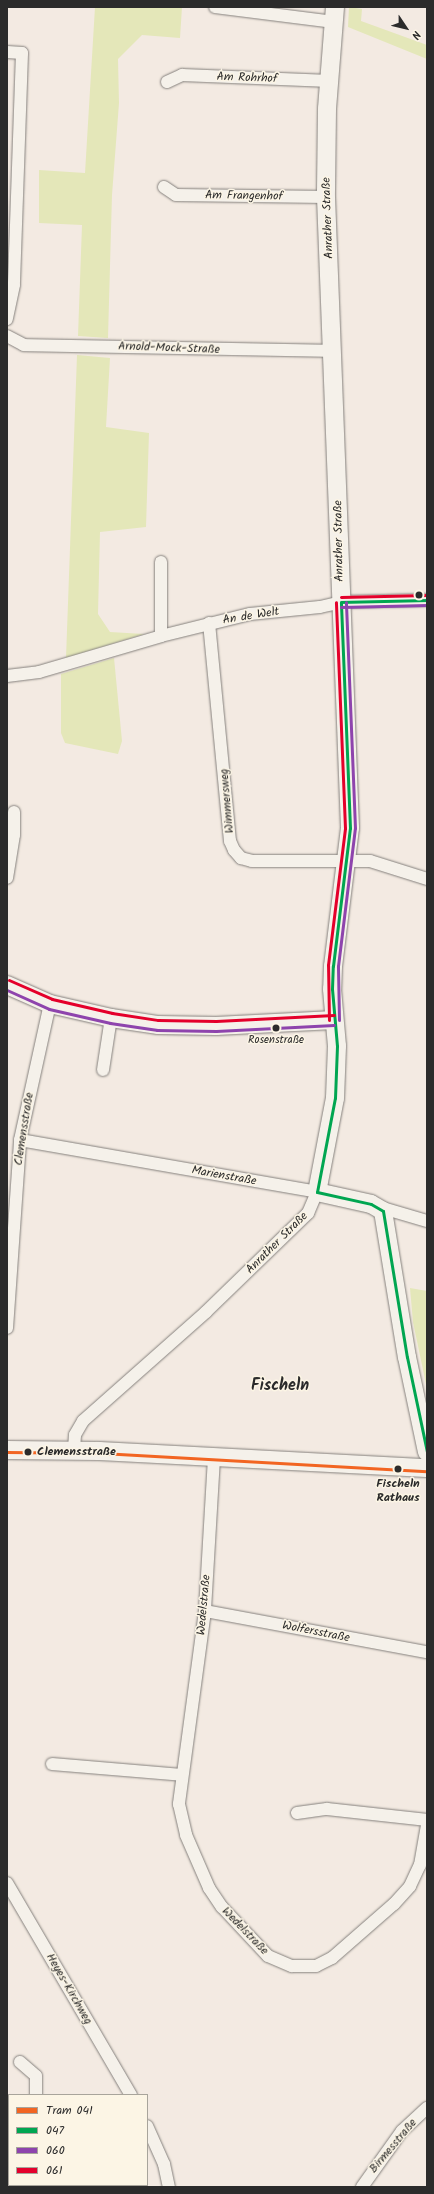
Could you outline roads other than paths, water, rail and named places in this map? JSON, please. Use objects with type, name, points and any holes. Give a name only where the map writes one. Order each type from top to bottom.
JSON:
[{"type":"main road","name":"Anrather Straße","points":[[317,1192],[335,1098],[337,1046],[334,1020],[333,966],[348,860],[350,798],[326,197],[330,80],[335,14]]},
{"type":"main road","points":[[7,985],[50,1004],[111,1018],[158,1025],[216,1026],[334,1020]]},
{"type":"main road","name":"Marienstraße","points":[[317,1192],[379,1207]]},
{"type":"main road","points":[[379,1207],[383,1211],[388,1235],[402,1328],[427,1452]]},
{"type":"main road","points":[[7,1450],[74,1450],[427,1468]]},
{"type":"street","points":[[215,7],[335,14]]},
{"type":"street","points":[[7,52],[22,53],[12,171],[10,292],[7,319]]},
{"type":"street","name":"Am Rohrhof","points":[[166,82],[182,75],[330,80]]},
{"type":"street","name":"Am Frangenhof","points":[[164,187],[176,195],[326,197]]},
{"type":"street","name":"Arnold-Mock-Straße","points":[[7,336],[24,345],[333,351]]},
{"type":"street","points":[[161,562],[161,636]]},
{"type":"street","name":"An de Welt","points":[[7,676],[54,668],[161,636],[250,614],[320,607],[341,602],[427,600]]},
{"type":"street","name":"Wimmersweg","points":[[209,624],[230,841],[234,850],[241,858],[252,861],[370,861],[427,879]]},
{"type":"street","points":[[7,878],[14,835],[14,812]]},
{"type":"street","name":"Clemensstraße","points":[[7,1328],[20,1140],[50,1004]]},
{"type":"street","points":[[103,1070],[111,1018]]},
{"type":"street","name":"Marienstraße","points":[[20,1140],[317,1192]]},
{"type":"street","name":"Anrather Straße","points":[[74,1450],[75,1435],[83,1421],[206,1312],[308,1213],[317,1192]]},
{"type":"street","name":"Marienstraße","points":[[379,1207],[427,1221]]},
{"type":"street","name":"Wedelstraße","points":[[214,1458],[204,1611],[197,1682],[182,1775],[179,1804],[183,1826],[209,1888],[222,1907],[268,1956],[292,1966],[316,1966],[332,1958],[394,1904],[410,1886],[420,1865],[427,1826]]},
{"type":"street","name":"Wolfersstraße","points":[[204,1611],[427,1652]]},
{"type":"street","points":[[52,1764],[182,1775]]},
{"type":"street","points":[[297,1813],[327,1809],[427,1820]]},
{"type":"street","name":"Heyes-Kirchweg","points":[[7,1883],[130,2094]]},
{"type":"street","points":[[20,2062],[36,2076],[36,2094]]},
{"type":"street","name":"Birmesstraße","points":[[362,2187],[402,2132],[427,2108]]},
{"type":"street","points":[[148,2128],[164,2164],[169,2187]]},
{"type":"tram line","name":"041","points":[[7,1452],[101,1453],[427,1471]]},
{"type":"place","name":"Rosenstraße","points":[[276,1028]]},
{"type":"place","name":"Clemensstraße","points":[[28,1452]]},
{"type":"place","name":"Fischeln Rathaus","points":[[398,1469]]},
{"type":"district","name":"Fischeln","points":[[280,1386]]}]
